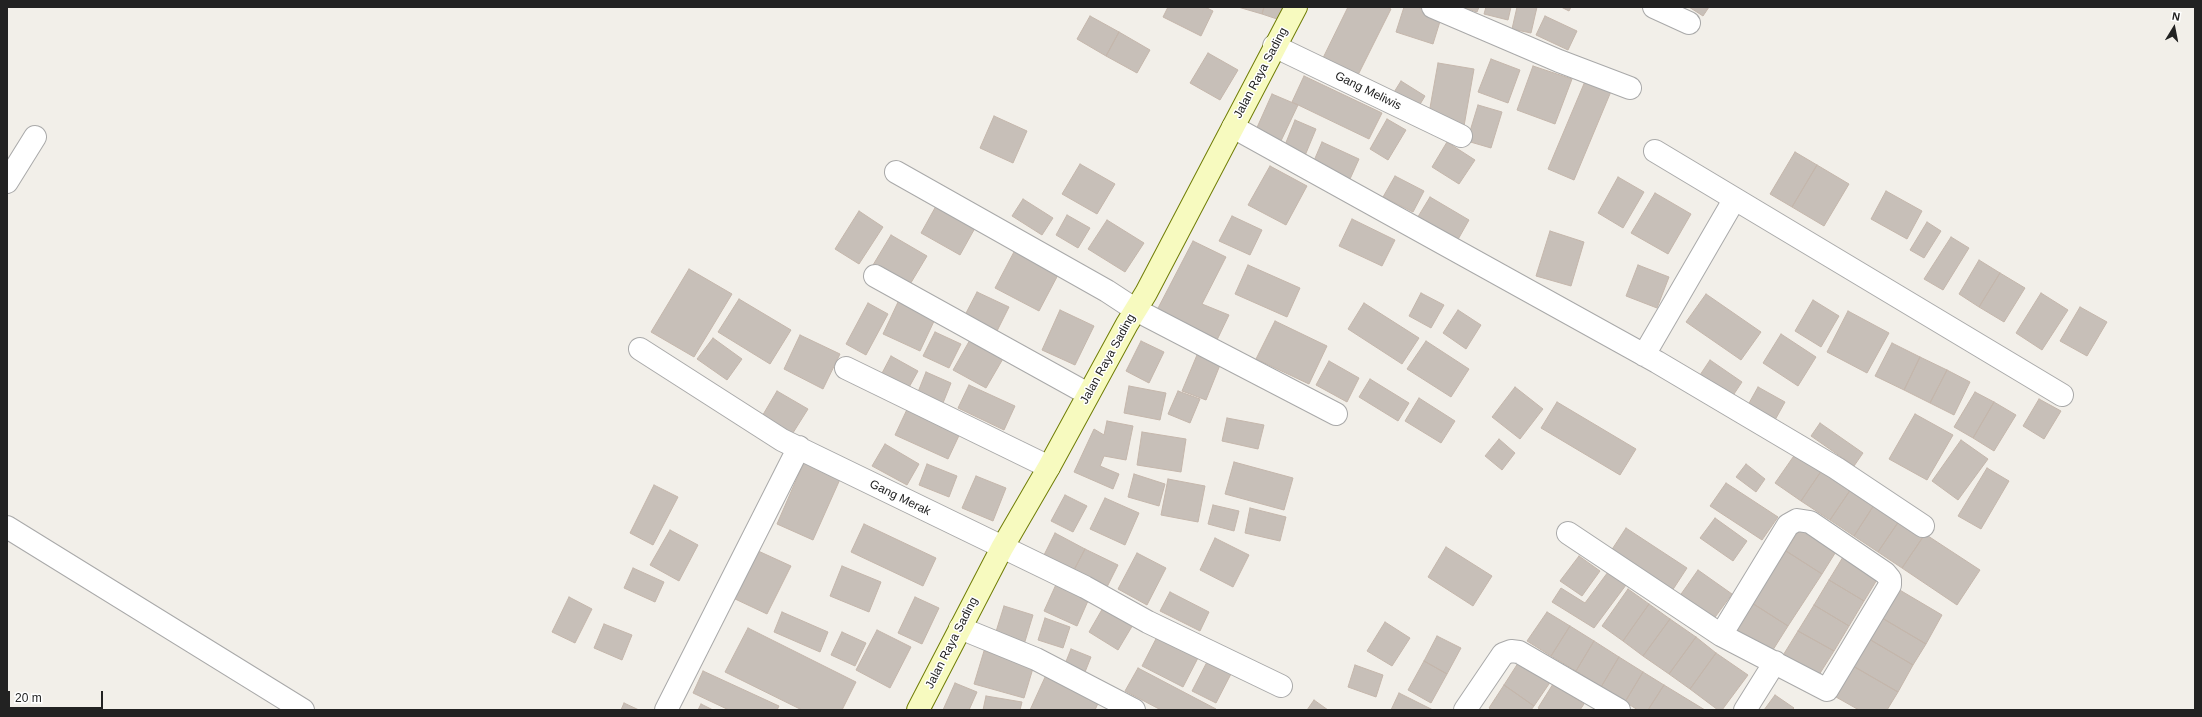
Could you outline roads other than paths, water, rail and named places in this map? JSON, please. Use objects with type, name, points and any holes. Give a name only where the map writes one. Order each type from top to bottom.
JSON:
[{"type":"street","name":"Jalan Raya Sading","points":[[918,710],[1002,548],[1146,293],[1274,46],[1296,7]]},
{"type":"street","points":[[1433,7],[1559,61],[1630,88]]},
{"type":"street","points":[[1654,7],[1689,23]]},
{"type":"street","name":"Gang Meliwis","points":[[1274,46],[1461,136]]},
{"type":"street","points":[[1233,127],[1644,355],[1836,468],[1923,526]]},
{"type":"street","points":[[7,182],[35,137]]},
{"type":"street","points":[[1655,151],[1734,200],[2062,395]]},
{"type":"street","points":[[896,172],[1108,291],[1136,310],[1336,414]]},
{"type":"street","points":[[1644,355],[1734,200]]},
{"type":"street","points":[[875,276],[1088,394]]},
{"type":"street","name":"Gang Merak","points":[[640,349],[782,440],[1085,588],[1148,622],[1281,686]]},
{"type":"street","points":[[846,368],[1049,467]]},
{"type":"street","points":[[666,710],[799,447]]},
{"type":"street","points":[[1568,533],[1721,635],[1827,690],[1890,585],[1890,579],[1885,573],[1810,522],[1797,520],[1788,525],[1721,635]]},
{"type":"street","points":[[7,527],[303,710]]},
{"type":"street","points":[[960,628],[1036,659],[1134,710]]},
{"type":"street","points":[[1465,710],[1503,654],[1511,651],[1519,652],[1612,708]]},
{"type":"street","points":[[1745,710],[1774,662]]}]
